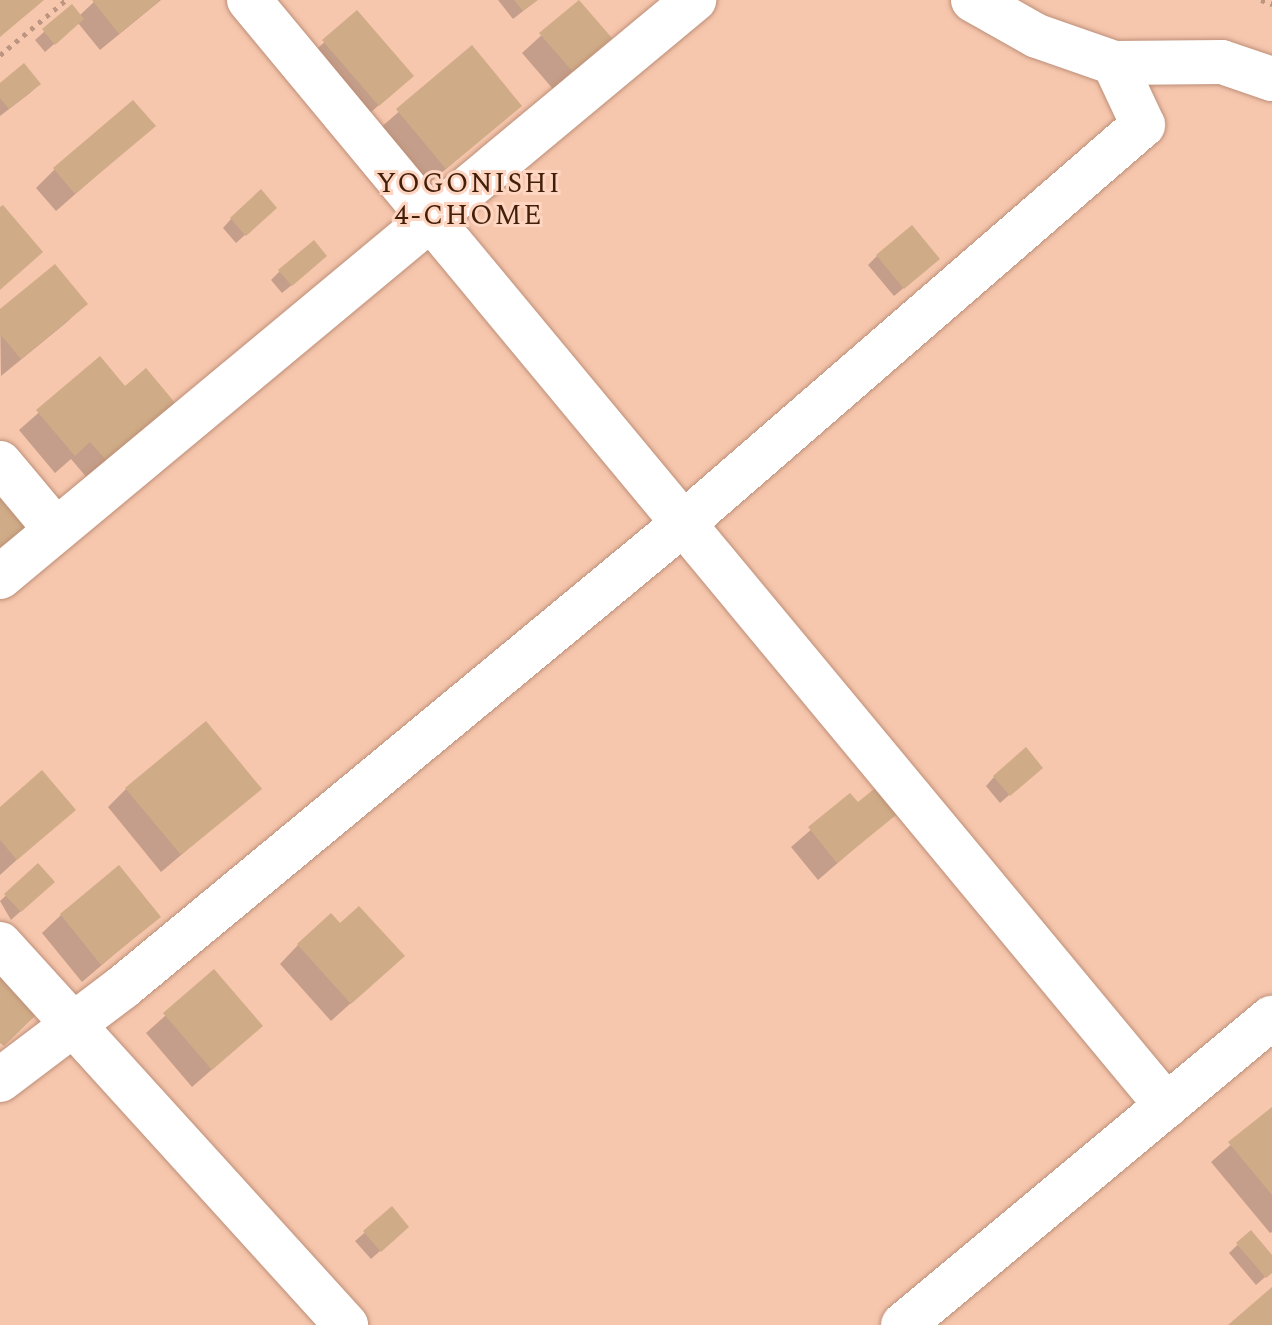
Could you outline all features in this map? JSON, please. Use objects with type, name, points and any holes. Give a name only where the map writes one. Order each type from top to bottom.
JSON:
[{"type":"street","points":[[249,0],[1167,1106]]},
{"type":"street","points":[[974,0],[1037,36],[1114,63],[1222,62],[1272,79]]},
{"type":"street","points":[[0,577],[429,220],[677,5]]},
{"type":"street","points":[[0,1080],[685,522],[1143,125],[1114,63]]},
{"type":"street","points":[[0,463],[56,530]]},
{"type":"street","points":[[0,944],[346,1325]]},
{"type":"street","points":[[903,1325],[1272,1018]]},
{"type":"path","points":[[0,55],[66,0]]},
{"type":"path","points":[[1261,0],[1272,4]]},
{"type":"building","points":[[0,0],[44,0],[0,37]]},
{"type":"building","points":[[92,0],[160,0],[119,34]]},
{"type":"building","points":[[514,0],[538,0],[523,11]]},
{"type":"building","points":[[579,0],[612,38],[573,72],[539,33]]},
{"type":"building","points":[[72,4],[84,19],[55,45],[42,29]]},
{"type":"building","points":[[357,10],[414,76],[379,106],[322,40]]},
{"type":"building","points":[[472,45],[522,106],[446,169],[396,109]]},
{"type":"building","points":[[24,63],[41,84],[9,109],[0,98],[0,83]]},
{"type":"building","points":[[133,100],[156,126],[75,194],[53,168]]},
{"type":"building","points":[[261,189],[277,208],[246,236],[230,218]]},
{"type":"building","points":[[3,205],[43,252],[0,290],[0,207]]},
{"type":"building","points":[[912,225],[940,259],[904,289],[876,255]]},
{"type":"building","points":[[314,240],[327,256],[292,286],[278,270]]},
{"type":"building","points":[[55,264],[88,304],[21,359],[0,334],[0,309]]},
{"type":"building","points":[[100,356],[125,386],[146,368],[176,404],[108,462],[90,442],[75,456],[36,410]]},
{"type":"building","points":[[0,492],[28,527],[0,550]]},
{"type":"building","points":[[206,721],[262,789],[181,855],[125,788]]},
{"type":"building","points":[[1026,747],[1043,768],[1010,796],[993,776]]},
{"type":"building","points":[[42,770],[76,810],[17,860],[0,840],[0,807]]},
{"type":"building","points":[[879,785],[901,811],[837,863],[808,827],[850,793],[858,802]]},
{"type":"building","points":[[38,863],[55,882],[21,912],[4,894]]},
{"type":"building","points":[[119,865],[161,917],[101,965],[60,914]]},
{"type":"building","points":[[359,906],[405,956],[351,1004],[297,944],[331,913],[340,923]]},
{"type":"building","points":[[214,969],[263,1026],[212,1070],[163,1013]]},
{"type":"building","points":[[0,974],[38,1013],[4,1046],[0,1043]]},
{"type":"building","points":[[1272,1107],[1272,1195],[1228,1142]]},
{"type":"building","points":[[392,1206],[409,1227],[381,1252],[363,1231]]},
{"type":"building","points":[[1251,1230],[1272,1255],[1272,1273],[1266,1278],[1236,1243]]},
{"type":"building","points":[[1272,1287],[1272,1325],[1228,1325]]},
{"type":"district","name":"YOGONISHI 4-CHOME","points":[[469,200]]}]
